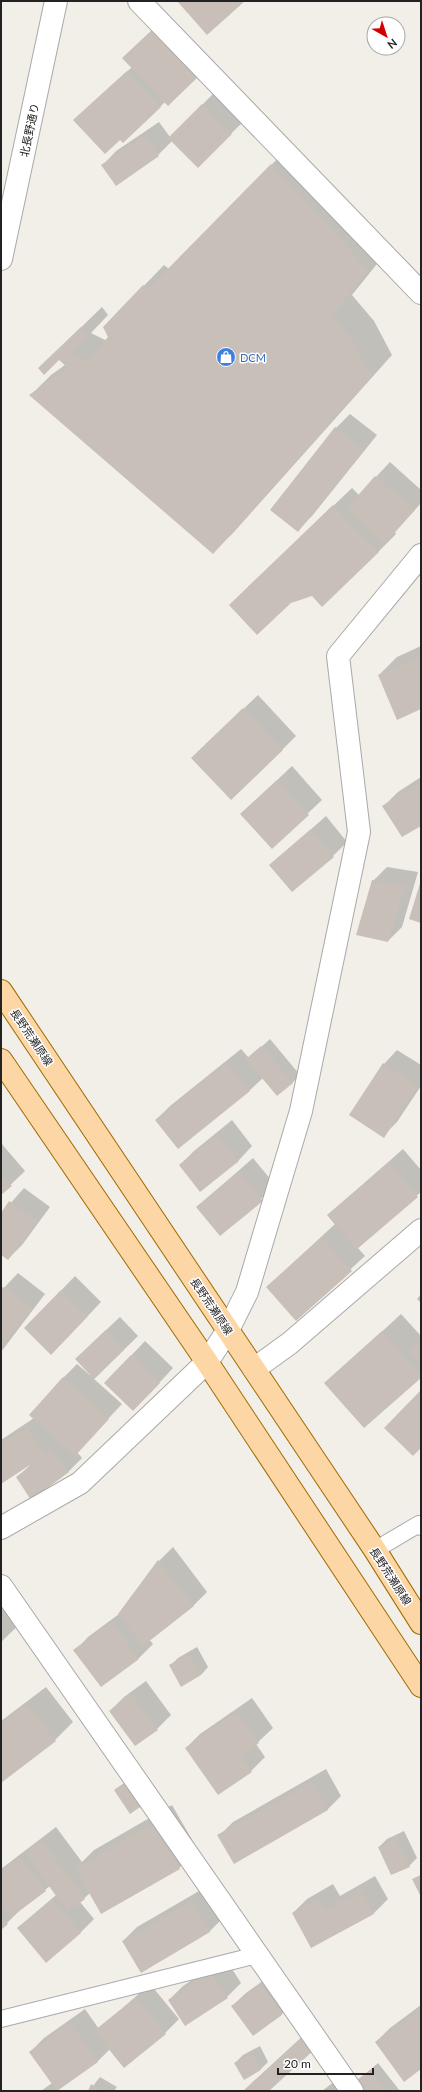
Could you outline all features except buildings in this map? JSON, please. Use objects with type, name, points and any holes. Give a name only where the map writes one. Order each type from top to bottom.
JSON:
[{"type":"main road","name":"長野荒瀬原線","points":[[1,991],[375,1550],[421,1623]]},
{"type":"main road","points":[[1,1060],[207,1362],[421,1686]]},
{"type":"street","name":"北長野通り","points":[[1,259],[56,1]]},
{"type":"street","points":[[139,1],[421,293]]},
{"type":"street","points":[[1,1528],[80,1483],[207,1362],[228,1330],[247,1292],[301,1111],[359,832],[338,656],[421,555]]},
{"type":"street","points":[[254,1369],[290,1343],[421,1230]]},
{"type":"street","points":[[1,1586],[352,2091]]},
{"type":"lane","points":[[375,1550],[419,1524],[421,1527]]},
{"type":"lane","points":[[1,2019],[257,1955]]},
{"type":"place","name":"DCM","points":[[226,357]]}]
